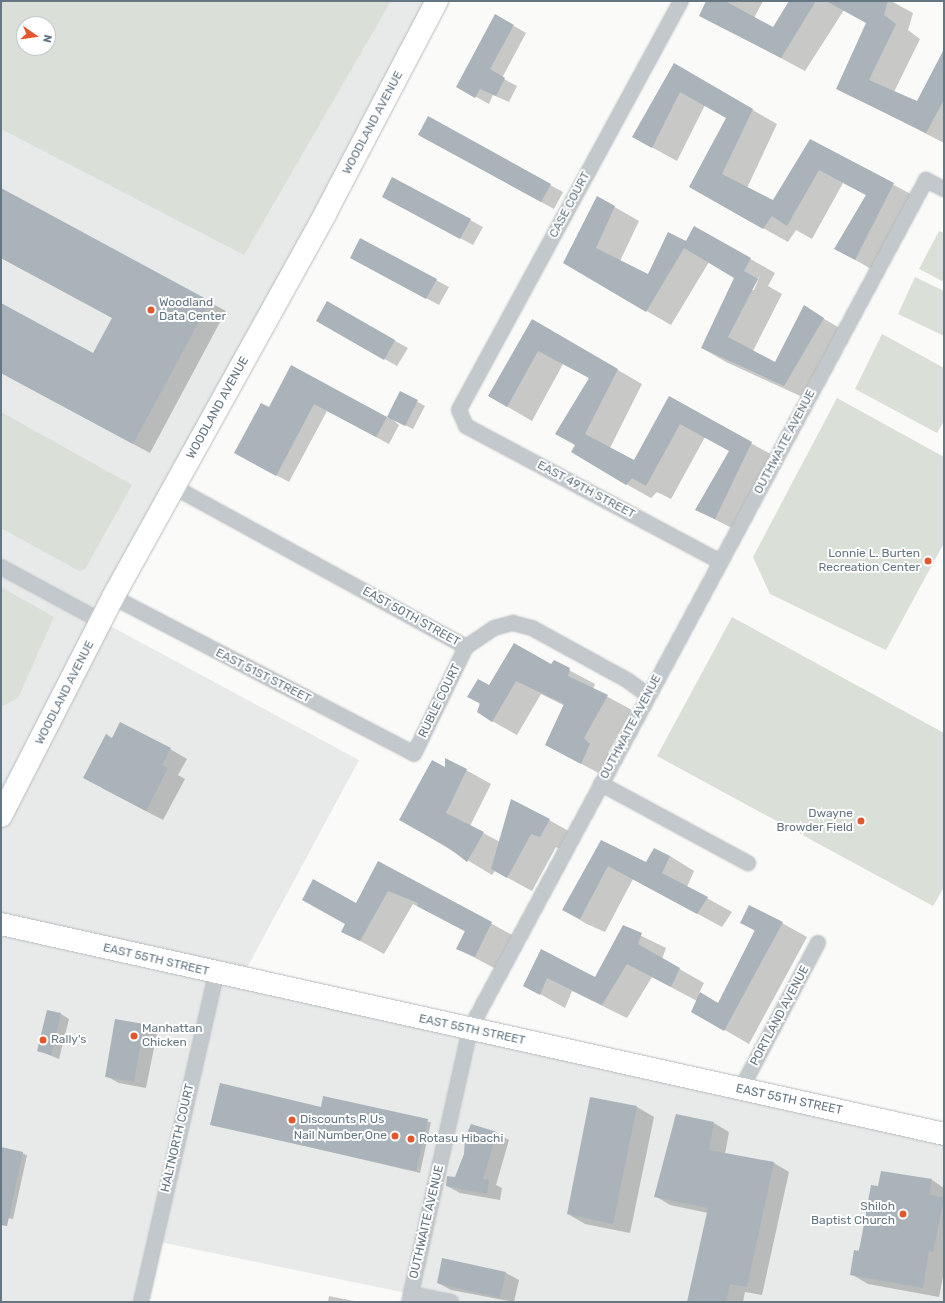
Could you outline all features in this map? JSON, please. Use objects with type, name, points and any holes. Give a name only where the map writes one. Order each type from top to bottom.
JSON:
[{"type":"main road","name":"WOODLAND AVENUE","points":[[1,816],[113,597],[324,214],[437,1]]},
{"type":"main road","name":"EAST 55TH STREET","points":[[1,924],[216,974],[944,1134]]},
{"type":"street","name":"CASE COURT","points":[[460,410],[681,1]]},
{"type":"street","name":"OUTHWAITE AVENUE","points":[[410,1298],[470,1029],[648,695],[926,180],[944,189]]},
{"type":"street","name":"EAST 49TH STREET","points":[[460,410],[466,426],[721,562]]},
{"type":"street","name":"EAST 50TH STREET","points":[[174,487],[466,647],[494,628],[513,623],[532,628],[627,680],[648,695]]},
{"type":"street","points":[[1,567],[101,621]]},
{"type":"street","name":"EAST 51ST STREET","points":[[113,597],[414,754]]},
{"type":"street","name":"RUBLE COURT","points":[[414,754],[466,647]]},
{"type":"street","points":[[601,784],[748,863]]},
{"type":"street","name":"PORTLAND AVENUE","points":[[741,1089],[818,943]]},
{"type":"street","name":"HALTNORTH COURT","points":[[141,1302],[216,974]]},
{"type":"street","points":[[410,1298],[451,1302]]},
{"type":"shaded area","points":[[1,1],[437,1],[101,621],[359,760],[241,979],[944,1134],[944,1302],[450,1302],[155,1241],[141,1302],[1,1302]]},
{"type":"shaded area","points":[[1,1],[391,1],[244,255],[1,129]]},
{"type":"shaded area","points":[[939,231],[944,233],[944,282],[919,269]]},
{"type":"shaded area","points":[[915,277],[944,291],[944,336],[898,314]]},
{"type":"shaded area","points":[[882,334],[944,368],[944,421],[937,433],[855,389]]},
{"type":"shaded area","points":[[837,398],[944,457],[944,543],[886,650],[770,594],[753,557]]},
{"type":"shaded area","points":[[1,412],[132,485],[85,569],[79,571],[1,528]]},
{"type":"shaded area","points":[[1,587],[54,617],[18,698],[1,707]]},
{"type":"shaded area","name":"Dwayne Browder Field","points":[[732,617],[944,733],[944,887],[933,906],[657,756]]},
{"type":"building","points":[[706,1],[725,1],[773,27],[789,1],[816,1],[781,58],[699,16]]},
{"type":"building","points":[[826,1],[888,1],[884,15],[896,24],[869,80],[917,101],[944,49],[944,100],[926,133],[836,89],[866,23]]},
{"type":"building","points":[[495,14],[514,25],[490,69],[505,78],[496,96],[480,89],[475,98],[456,87]]},
{"type":"building","points":[[674,63],[753,109],[722,174],[773,200],[810,139],[894,183],[855,260],[834,249],[866,195],[819,170],[787,226],[772,216],[763,229],[689,187],[726,118],[680,92],[652,148],[632,137]]},
{"type":"building","points":[[428,116],[551,184],[541,202],[418,135]]},
{"type":"building","points":[[392,177],[471,219],[460,239],[382,197]]},
{"type":"building","name":"Woodland Data Center","points":[[1,188],[210,301],[133,444],[1,373],[1,303],[93,353],[112,318],[1,258]]},
{"type":"building","points":[[597,196],[615,206],[596,248],[648,274],[668,232],[686,241],[694,226],[751,258],[744,271],[758,279],[728,337],[775,362],[804,305],[824,318],[784,386],[701,348],[734,278],[684,248],[646,312],[563,263]]},
{"type":"building","points":[[360,238],[437,279],[426,299],[350,258]]},
{"type":"building","points":[[327,301],[395,340],[384,360],[316,321]]},
{"type":"building","points":[[532,319],[618,369],[585,434],[634,460],[669,396],[752,442],[715,519],[695,510],[729,451],[680,424],[646,486],[632,478],[626,485],[571,452],[575,445],[555,434],[589,378],[538,351],[507,407],[488,396]]},
{"type":"building","points":[[291,365],[387,417],[376,437],[314,404],[276,476],[234,453],[261,403],[269,407]]},
{"type":"building","points":[[400,391],[418,400],[405,426],[387,417]]},
{"type":"building","points":[[514,643],[551,664],[554,660],[570,668],[568,676],[608,695],[584,738],[590,744],[581,764],[545,745],[564,704],[516,681],[492,722],[477,712],[480,703],[467,697],[478,679],[489,685]]},
{"type":"building","points":[[120,722],[171,748],[162,765],[168,768],[146,811],[83,778],[106,734],[112,738]]},
{"type":"building","points":[[445,758],[467,769],[446,813],[484,832],[467,862],[449,848],[399,820],[432,760],[445,767]]},
{"type":"building","points":[[511,799],[550,819],[540,837],[531,834],[507,878],[491,869]]},
{"type":"building","points":[[601,840],[646,862],[654,848],[670,856],[662,873],[708,897],[697,914],[608,866],[580,919],[562,910]]},
{"type":"building","points":[[378,861],[492,922],[475,957],[456,949],[465,931],[417,906],[418,903],[388,891],[360,941],[341,932],[345,924],[302,900],[313,879],[356,903]]},
{"type":"building","points":[[749,905],[783,922],[724,1031],[691,1012],[700,992],[718,1003],[755,930],[740,923]]},
{"type":"building","points":[[623,925],[642,933],[638,944],[680,968],[671,987],[627,964],[602,1005],[547,978],[540,995],[523,986],[541,949],[595,977]]},
{"type":"building","points":[[47,1010],[61,1013],[51,1055],[37,1051]]},
{"type":"building","points":[[115,1019],[144,1024],[134,1082],[105,1077]]},
{"type":"building","points":[[220,1083],[321,1107],[323,1096],[428,1119],[416,1171],[210,1125]]},
{"type":"building","points":[[590,1097],[637,1106],[613,1224],[567,1214]]},
{"type":"building","points":[[676,1114],[714,1122],[709,1150],[774,1162],[747,1287],[730,1284],[726,1302],[687,1302],[708,1208],[654,1197]]},
{"type":"building","points":[[471,1124],[497,1132],[483,1179],[489,1180],[487,1194],[446,1186],[447,1176],[455,1177],[464,1154],[465,1138]]},
{"type":"building","points":[[1,1147],[23,1152],[7,1226],[1,1225]]},
{"type":"building","points":[[881,1171],[932,1179],[929,1195],[944,1198],[933,1252],[929,1251],[923,1288],[850,1275],[854,1250],[859,1251],[871,1185],[878,1186]]},
{"type":"building","points":[[442,1258],[506,1272],[500,1298],[437,1283]]},
{"type":"place","name":"Woodland Data Center","points":[[151,310]]},
{"type":"place","name":"Lonnie L. Burten Recreation Center","points":[[928,561]]},
{"type":"place","name":"Dwayne Browder Field","points":[[861,821]]},
{"type":"place","name":"Manhattan Chicken","points":[[134,1036]]},
{"type":"place","name":"Rally's","points":[[43,1040]]},
{"type":"place","name":"Discounts R Us","points":[[292,1120]]},
{"type":"place","name":"Nail Number One","points":[[395,1136]]},
{"type":"place","name":"Rotasu Hibachi","points":[[411,1139]]},
{"type":"place","name":"Shiloh Baptist Church","points":[[903,1214]]}]
